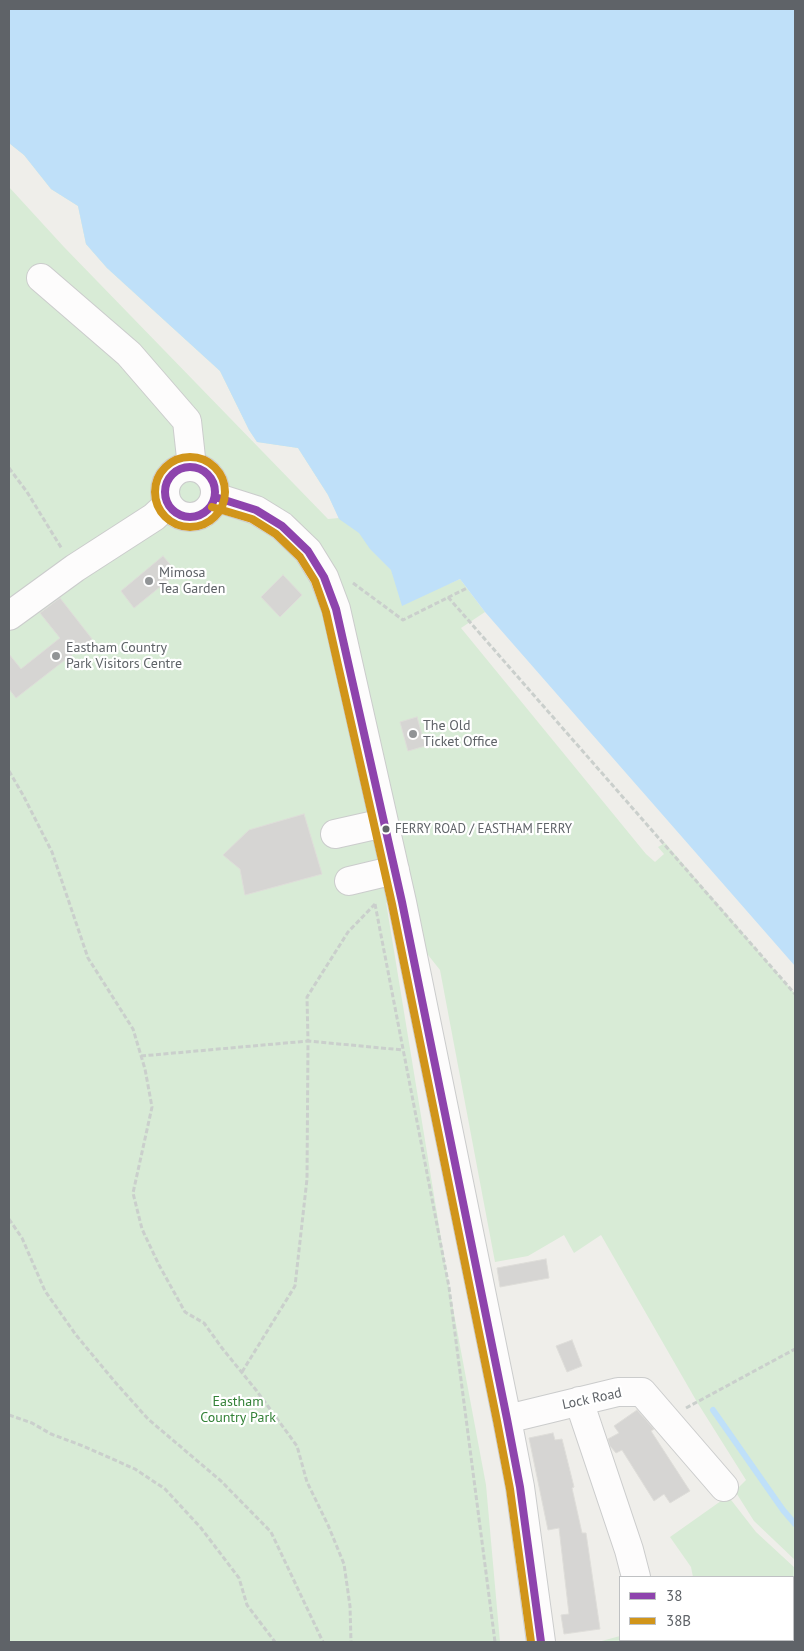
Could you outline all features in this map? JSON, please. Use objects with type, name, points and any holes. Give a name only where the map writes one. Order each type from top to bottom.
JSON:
[{"type":"street","points":[[41,278],[128,354],[187,421],[192,467]]},
{"type":"street","points":[[192,467],[200,469],[207,474],[215,489],[215,497],[207,510],[194,517],[179,514],[168,504],[165,489],[167,482],[177,471],[192,467]]},
{"type":"street","points":[[215,497],[256,510],[282,526],[308,551],[324,577],[336,609],[395,870],[507,1419],[520,1487],[541,1642]]},
{"type":"street","points":[[9,616],[75,568],[154,517],[168,504]]},
{"type":"street","points":[[334,834],[384,822]]},
{"type":"street","points":[[349,881],[395,870]]},
{"type":"street","name":"Lock Road","points":[[507,1419],[618,1392],[642,1392],[724,1487]]},
{"type":"street","points":[[579,1401],[629,1550],[636,1576]]},
{"type":"path","points":[[9,468],[27,492],[60,547]]},
{"type":"path","points":[[351,582],[403,620],[467,588]]},
{"type":"path","points":[[448,597],[795,994]]},
{"type":"path","points":[[9,771],[24,795],[52,852],[88,958],[133,1029],[141,1056],[152,1108],[133,1193],[142,1230],[159,1265],[186,1312],[204,1323],[297,1446],[307,1482],[344,1564],[350,1606],[351,1642]]},
{"type":"path","points":[[242,1372],[296,1286],[307,1179],[307,996],[348,932],[375,904],[449,1286],[495,1642]]},
{"type":"path","points":[[141,1056],[308,1041],[403,1050]]},
{"type":"path","points":[[9,1219],[22,1238],[44,1291],[76,1335],[106,1371],[148,1419],[221,1481],[271,1532],[323,1642]]},
{"type":"path","points":[[666,1419],[795,1349]]},
{"type":"path","points":[[9,1415],[32,1423],[50,1434],[135,1469],[165,1489],[201,1528],[239,1578],[247,1605],[275,1642]]},
{"type":"green space","name":"Eastham Country Park","points":[[9,9],[500,541],[441,587],[460,579],[485,612],[461,628],[646,854],[655,862],[664,854],[658,847],[665,843],[795,994],[795,1560],[754,1521],[735,1491],[746,1480],[697,1402],[601,1235],[574,1253],[564,1235],[528,1256],[495,1262],[440,970],[386,902],[449,1287],[486,1485],[500,1642],[9,1642],[9,187],[64,247],[328,519],[339,518],[328,495],[298,448],[257,442],[249,430],[220,371],[107,268],[86,244],[78,206],[51,189],[24,155],[9,143]]},
{"type":"green space","points":[[728,1496],[756,1532],[795,1568],[795,1642],[598,1642],[619,1636],[619,1641],[794,1641],[794,1576],[693,1576],[691,1567],[670,1537]]},
{"type":"water","points":[[9,9],[795,9],[795,966],[485,612],[460,579],[402,606],[391,570],[370,549],[359,533],[339,519],[328,495],[298,448],[257,442],[249,430],[220,371],[107,268],[86,244],[78,206],[51,189],[24,155],[9,143]]},
{"type":"building","points":[[163,556],[177,573],[134,608],[121,591]]},
{"type":"building","points":[[283,575],[302,595],[280,617],[261,597]]},
{"type":"building","points":[[60,598],[92,639],[16,698],[9,689],[9,654],[21,669],[60,638],[40,613]]},
{"type":"building","points":[[417,717],[425,746],[408,751],[400,722]]},
{"type":"building","points":[[304,814],[322,874],[245,895],[240,869],[223,855],[249,830]]},
{"type":"building","points":[[546,1259],[549,1278],[500,1287],[497,1268]]},
{"type":"building","points":[[572,1340],[582,1366],[567,1372],[556,1346]]},
{"type":"building","points":[[637,1410],[654,1429],[651,1431],[690,1491],[670,1503],[664,1494],[654,1501],[622,1450],[616,1453],[610,1446],[608,1439],[619,1433],[614,1426]]},
{"type":"building","points":[[553,1433],[555,1440],[562,1439],[574,1487],[572,1488],[582,1533],[586,1533],[600,1629],[564,1634],[561,1615],[569,1614],[559,1528],[548,1530],[529,1438]]},
{"type":"waterway","points":[[713,1410],[783,1510],[795,1524]]},
{"type":"transit line","name":"38B","points":[[190,457],[203,460],[215,467],[222,479],[225,492],[222,505],[215,517],[203,524],[190,527],[177,524],[165,517],[158,505],[155,492],[158,479],[165,467],[177,460],[190,457]]},
{"type":"transit line","name":"38","points":[[190,467],[204,471],[211,478],[215,492],[211,506],[204,513],[190,517],[176,513],[169,506],[165,492],[169,478],[176,471],[190,467]]},
{"type":"transit line","name":"38","points":[[215,497],[256,510],[282,526],[308,551],[324,577],[336,609],[402,902],[507,1419],[520,1487],[541,1642]]},
{"type":"transit line","name":"38B","points":[[212,507],[252,519],[276,534],[300,557],[315,581],[326,612],[392,904],[497,1421],[510,1489],[531,1642]]},
{"type":"place","name":"Mimosa Tea Garden","points":[[149,581]]},
{"type":"place","name":"Eastham Country Park Visitors Centre","points":[[56,656]]},
{"type":"place","name":"The Old Ticket Office","points":[[413,734]]},
{"type":"place","name":"FERRY ROAD / EASTHAM FERRY","points":[[386,829]]}]
